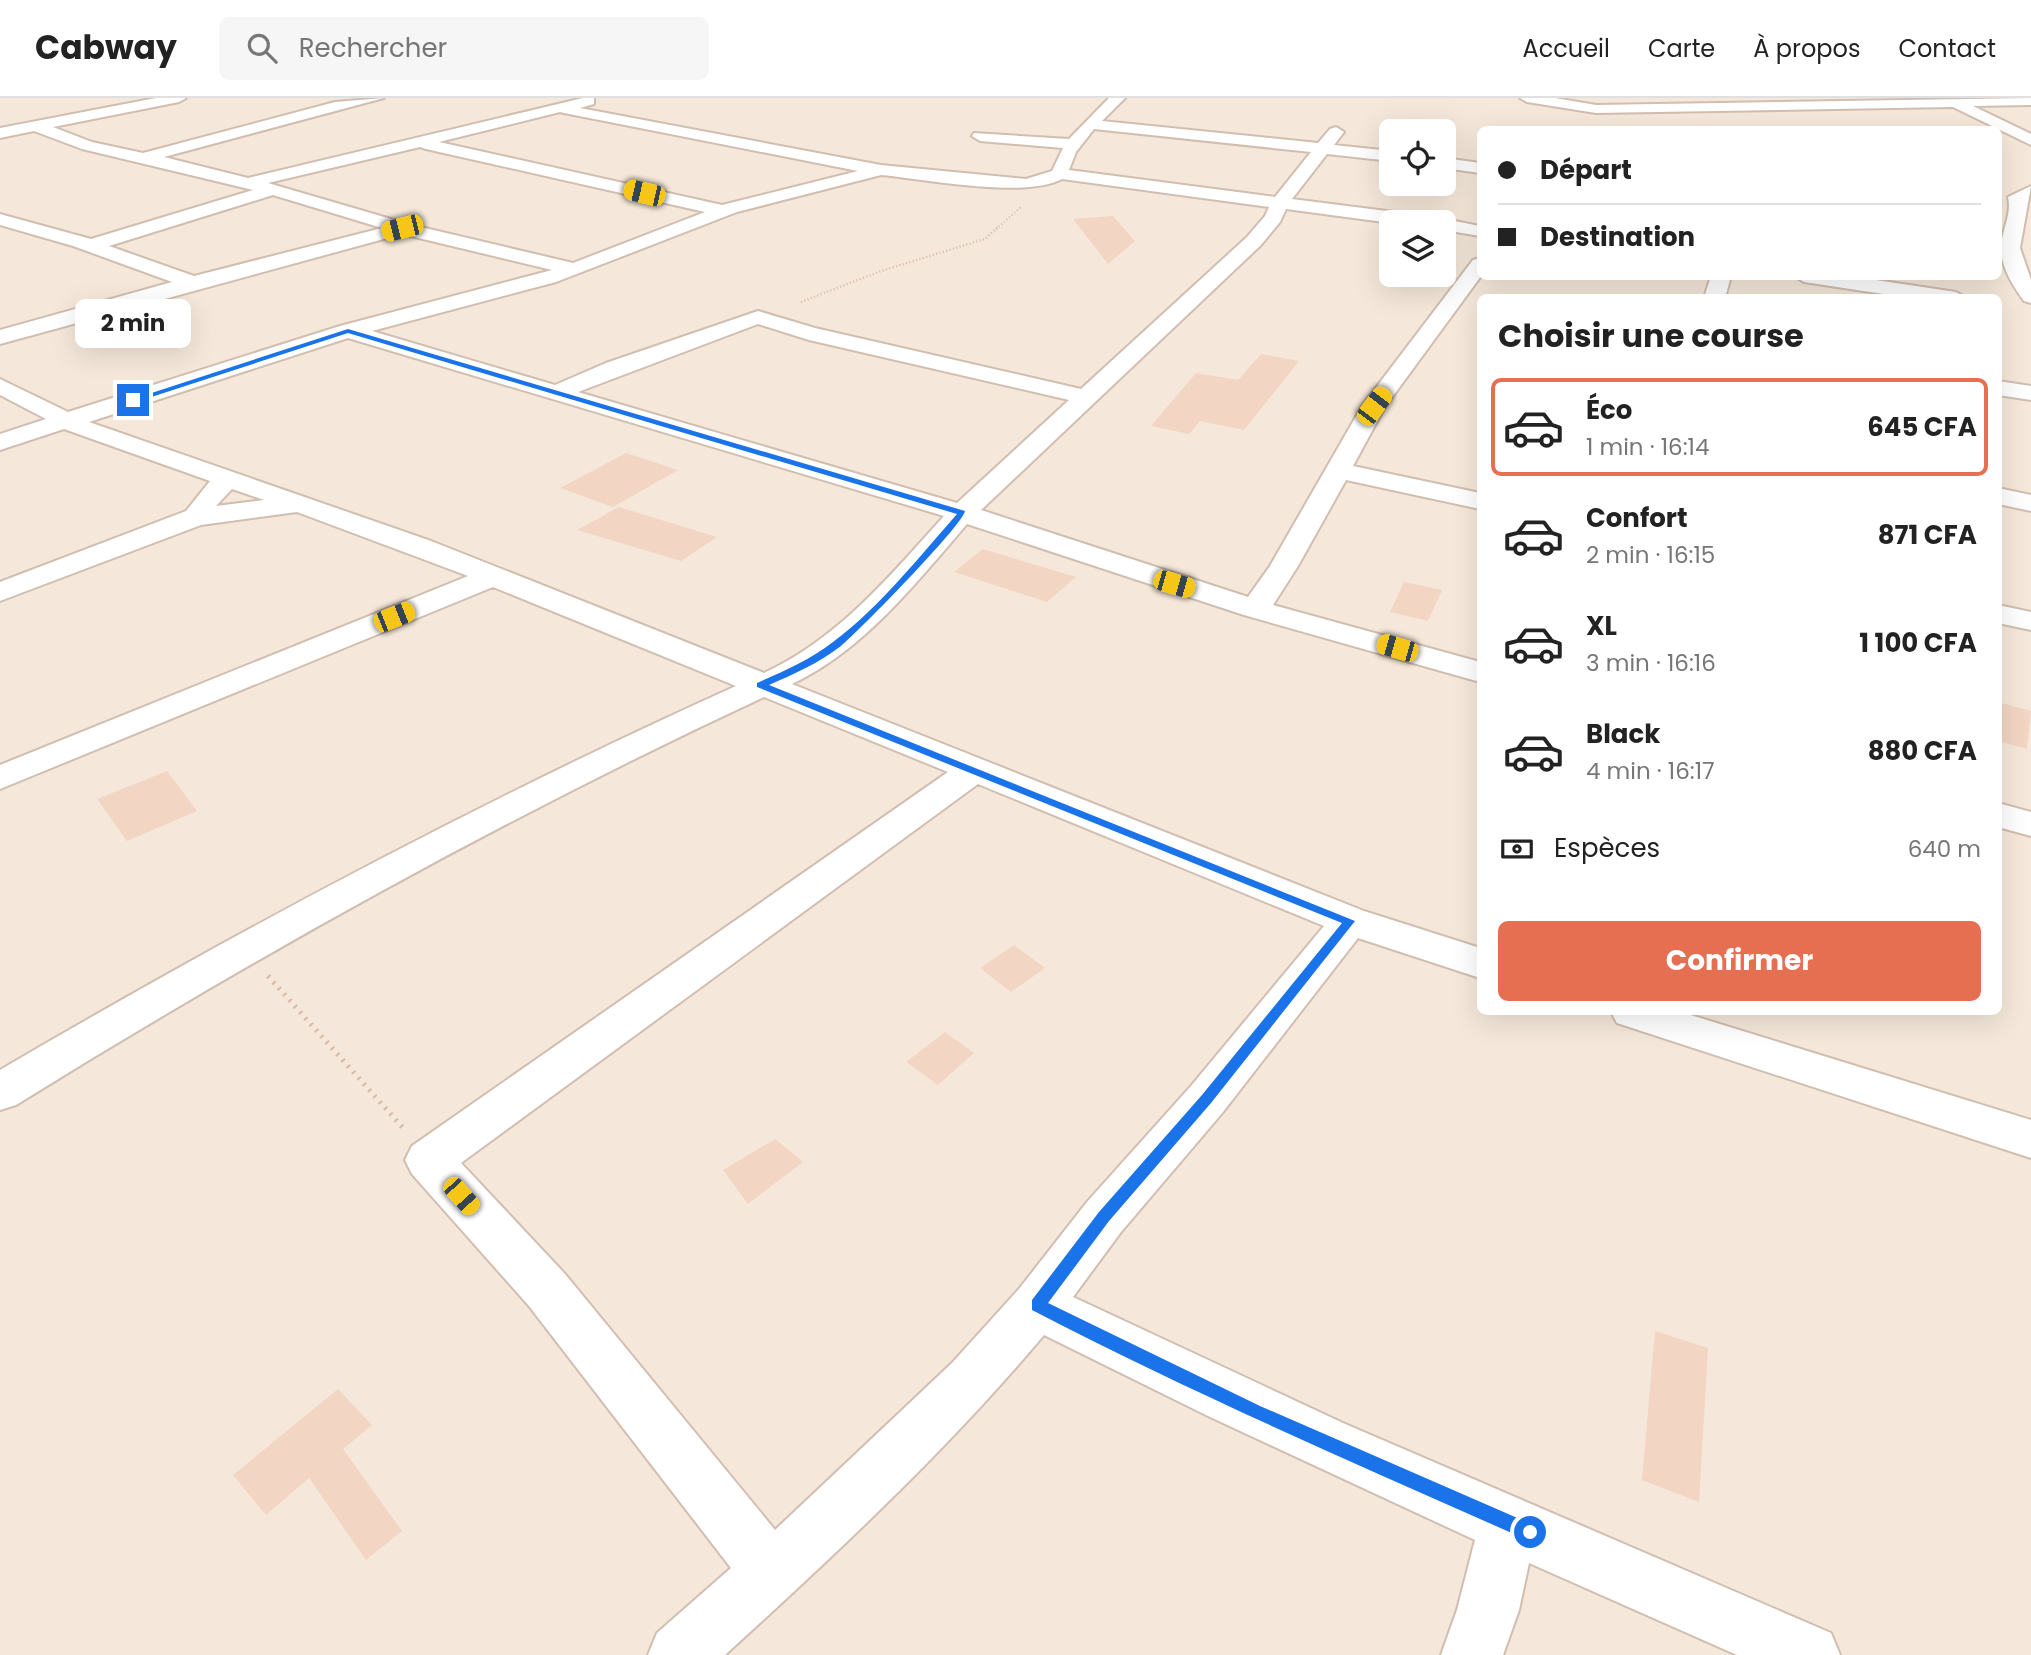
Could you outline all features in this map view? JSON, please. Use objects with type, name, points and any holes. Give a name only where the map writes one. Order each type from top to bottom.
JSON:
[{"type":"street","points":[[0,133],[178,98]]},
{"type":"street","points":[[145,158],[335,106],[377,98]]},
{"type":"street","points":[[246,184],[414,141],[601,98]]},
{"type":"street","points":[[1052,177],[1090,124],[1118,98]]},
{"type":"street","points":[[1527,98],[1596,109],[1947,100],[2031,101]]},
{"type":"street","points":[[1576,98],[1596,109],[1603,123]]},
{"type":"street","points":[[1947,100],[2002,126]]},
{"type":"street","points":[[564,108],[881,170],[1014,183],[1052,177],[1379,216]]},
{"type":"street","points":[[1090,124],[1379,154]]},
{"type":"street","points":[[35,126],[88,146],[271,190],[402,228],[573,270]]},
{"type":"street","points":[[2002,126],[2031,140]]},
{"type":"street","points":[[0,1092],[240,948],[446,838],[805,666],[838,643],[900,583],[962,513],[1089,398],[1254,241],[1274,218],[1280,202],[1336,132]]},
{"type":"street","points":[[980,136],[1074,144]]},
{"type":"street","points":[[414,141],[723,211]]},
{"type":"street","points":[[2009,147],[2031,146]]},
{"type":"street","points":[[1456,165],[1477,168]]},
{"type":"street","points":[[0,442],[348,331],[573,270],[723,211],[881,170]]},
{"type":"street","points":[[89,246],[271,190]]},
{"type":"street","points":[[2031,191],[2017,197],[2020,212],[2005,238],[2015,272],[2031,297]]},
{"type":"street","points":[[0,219],[89,246],[191,282]]},
{"type":"street","points":[[1456,227],[1477,230]]},
{"type":"street","points":[[0,337],[191,282],[402,228]]},
{"type":"street","points":[[2005,238],[2031,240]]},
{"type":"street","points":[[1255,609],[1374,406],[1477,268]]},
{"type":"street","points":[[1832,280],[1928,294]]},
{"type":"street","points":[[2009,305],[2031,309]]},
{"type":"street","points":[[558,392],[614,368],[758,317],[808,333],[1089,398]]},
{"type":"street","points":[[348,331],[962,513],[1255,609],[1477,671]]},
{"type":"street","points":[[0,386],[64,421],[350,520],[1350,921],[1477,962]]},
{"type":"street","points":[[2002,389],[2031,393]]},
{"type":"street","points":[[1338,470],[1477,500]]},
{"type":"street","points":[[196,517],[207,499],[229,478]]},
{"type":"street","points":[[2002,497],[2031,503]]},
{"type":"street","points":[[0,592],[196,517],[299,504]]},
{"type":"street","points":[[0,778],[494,576]]},
{"type":"street","points":[[2002,615],[2031,621]]},
{"type":"street","points":[[770,1572],[547,1290],[429,1160],[973,771]]},
{"type":"street","points":[[2002,816],[2031,824]]},
{"type":"street","points":[[679,1655],[833,1517],[952,1400],[1037,1305],[1104,1217],[1207,1099],[1350,921]]},
{"type":"street","points":[[1641,1015],[2031,1139]]},
{"type":"street","points":[[1037,1305],[1210,1392],[1809,1655]]},
{"type":"street","points":[[1472,1655],[1488,1610],[1508,1523]]},
{"type":"path","points":[[758,317],[881,271],[985,239],[1052,177]]},
{"type":"path","points":[[240,948],[369,1087],[429,1160]]},
{"type":"shaded area","points":[[0,98],[2031,98],[2031,1655],[0,1655]]},
{"type":"building","points":[[1113,216],[1135,241],[1108,264],[1073,219]]},
{"type":"building","points":[[1261,354],[1299,361],[1244,430],[1200,421],[1189,434],[1151,426],[1196,373],[1238,380]]},
{"type":"building","points":[[626,453],[678,470],[613,507],[560,488]]},
{"type":"building","points":[[619,507],[717,537],[681,561],[577,530]]},
{"type":"building","points":[[983,549],[1076,577],[1047,602],[954,572]]},
{"type":"building","points":[[1404,582],[1442,590],[1428,621],[1390,612]]},
{"type":"building","points":[[2002,703],[2031,711],[2027,749],[2002,742]]},
{"type":"building","points":[[167,771],[197,811],[127,841],[97,799]]},
{"type":"building","points":[[1014,945],[1045,968],[1011,992],[980,968]]},
{"type":"building","points":[[945,1032],[974,1053],[938,1085],[906,1062]]},
{"type":"building","points":[[775,1139],[803,1162],[748,1204],[723,1170]]},
{"type":"building","points":[[1655,1331],[1708,1348],[1699,1502],[1642,1480]]},
{"type":"building","points":[[338,1389],[372,1425],[343,1449],[402,1531],[366,1560],[309,1478],[266,1515],[233,1475]]},
{"type":"route","points":[[133,400],[348,331],[962,513],[900,583],[838,643],[805,666],[761,685],[1350,921],[1207,1099],[1104,1217],[1037,1305],[1160,1368],[1254,1412],[1530,1532]]}]
